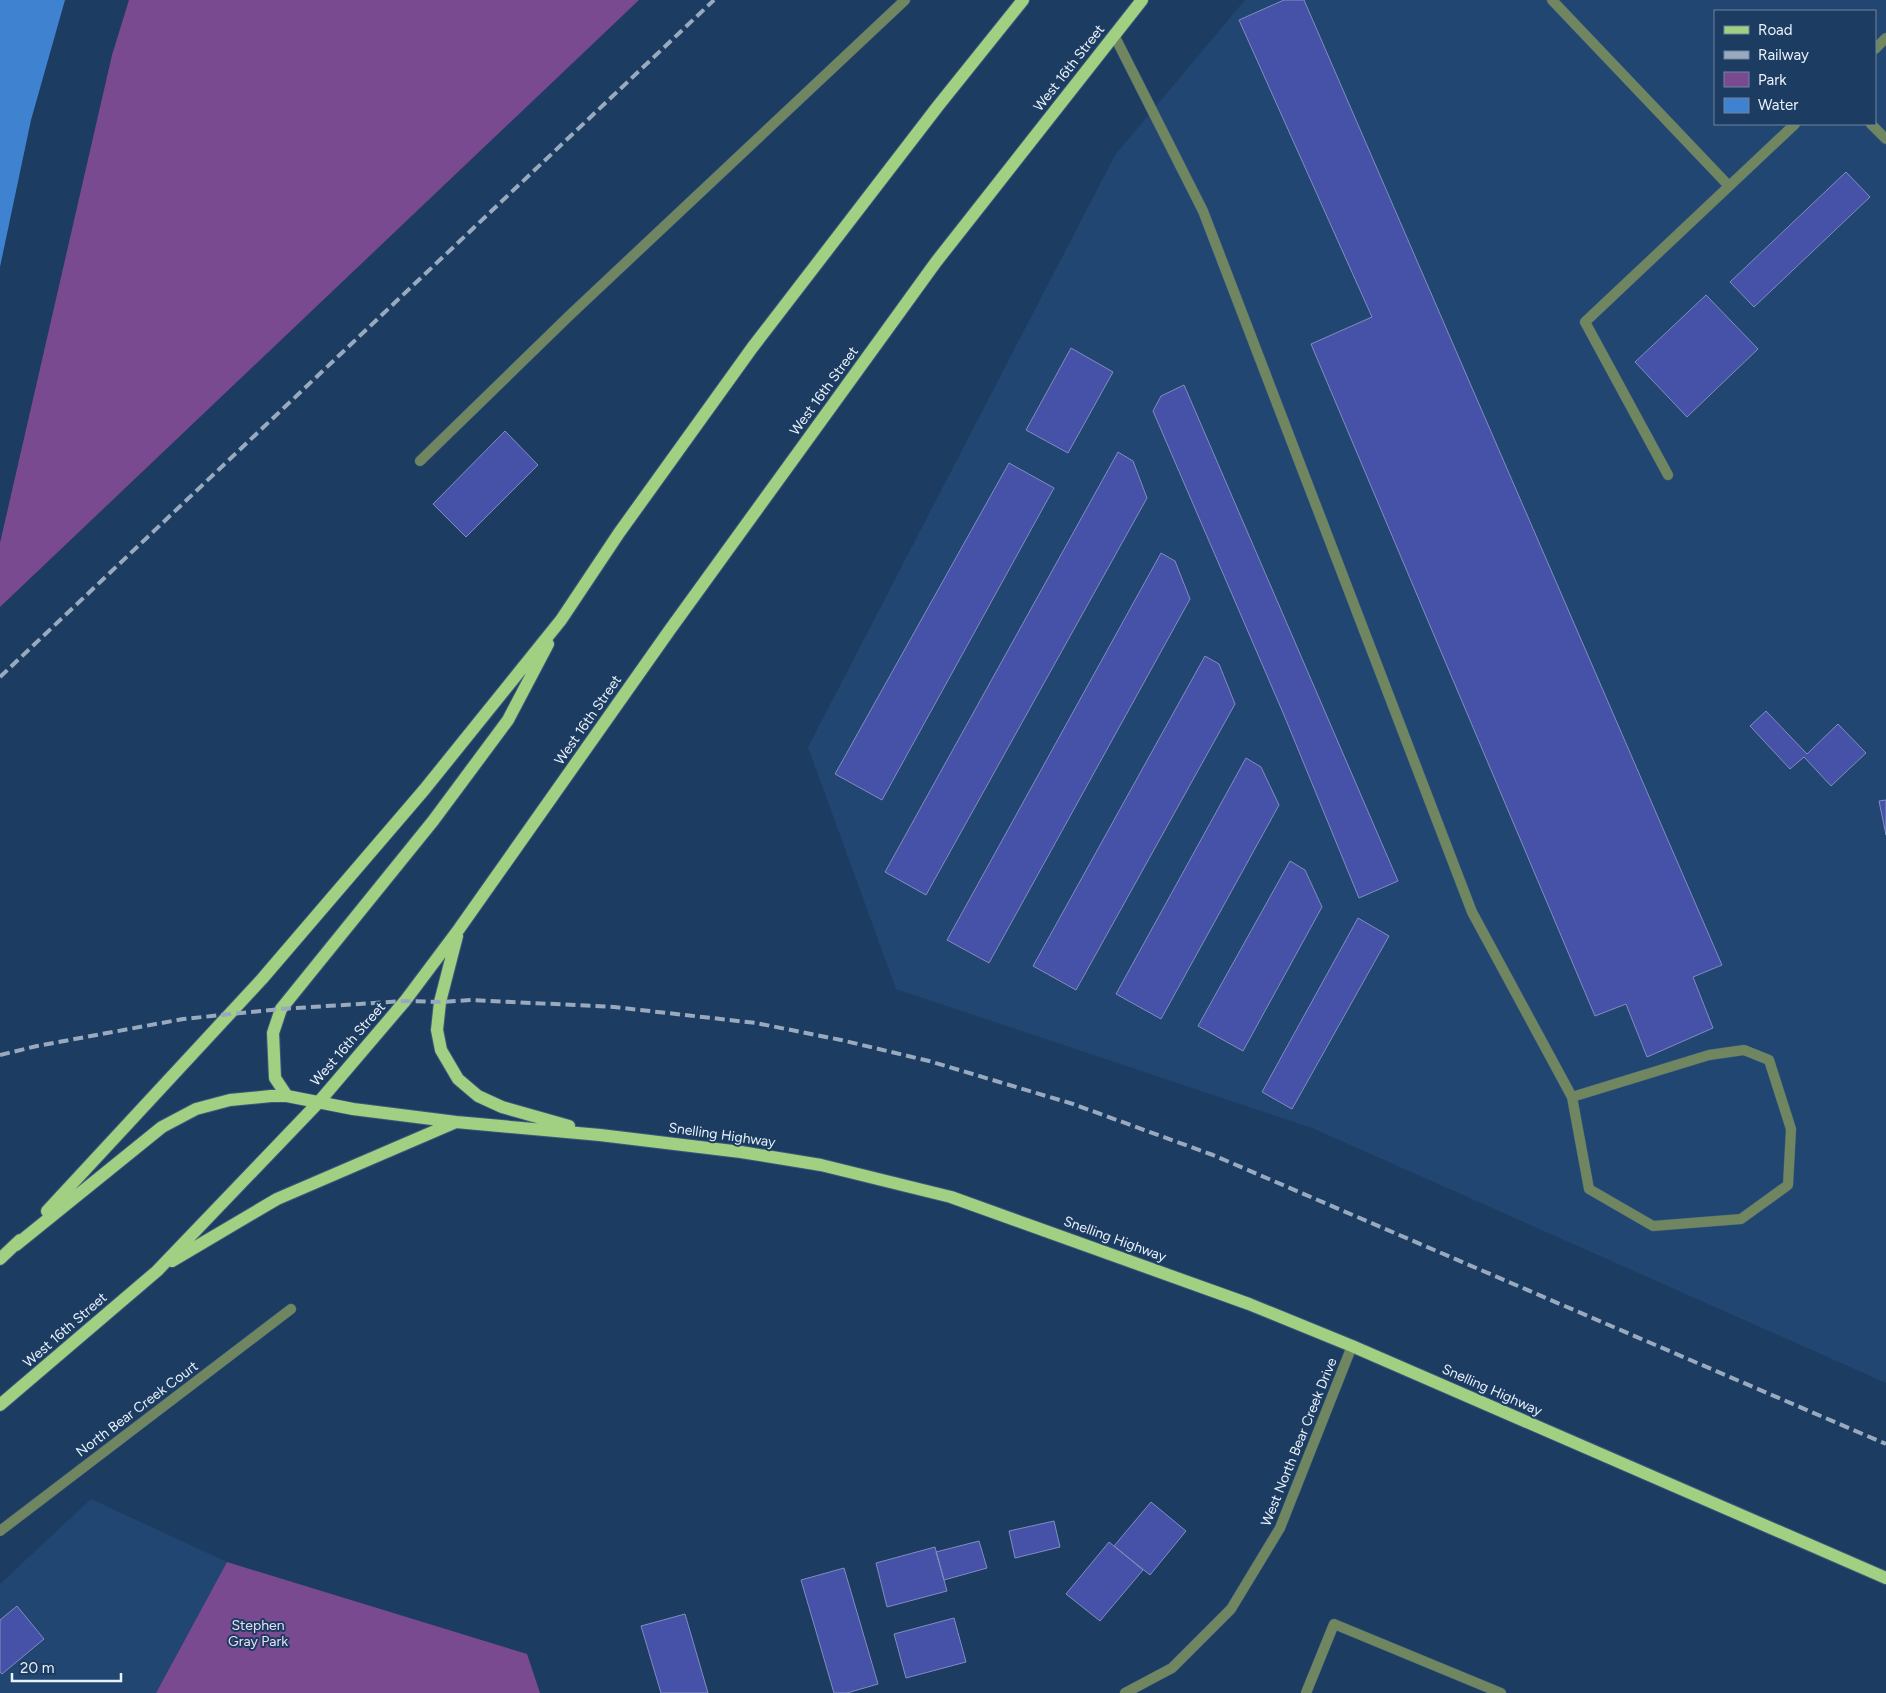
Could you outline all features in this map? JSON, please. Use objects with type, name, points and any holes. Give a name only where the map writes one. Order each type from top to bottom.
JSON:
[{"type":"main road","points":[[287,1096],[275,1078],[273,1033],[281,1009],[434,821],[508,720],[561,620],[619,532],[752,348],[938,106],[1023,0]]},
{"type":"main road","name":"West 16th Street","points":[[0,1405],[157,1270],[318,1103],[405,1001],[459,929],[669,631],[930,270],[1142,0]]},
{"type":"main road","points":[[0,1259],[16,1245],[262,979],[424,790],[561,620]]},
{"type":"main road","points":[[459,929],[440,1002],[437,1030],[441,1050],[458,1079],[478,1096],[502,1107],[600,1135]]},
{"type":"main road","name":"Snelling Highway","points":[[16,1245],[162,1126],[196,1109],[230,1100],[287,1096],[318,1103],[456,1122],[600,1135],[741,1152],[821,1165],[951,1197],[1249,1304],[1352,1346],[1886,1578]]},
{"type":"main road","points":[[157,1270],[277,1199],[456,1122]]},
{"type":"street","points":[[420,461],[570,315],[905,0]]},
{"type":"street","points":[[1552,0],[1729,186]]},
{"type":"street","points":[[1114,35],[1203,210],[1472,912],[1572,1097],[1589,1189],[1653,1226],[1741,1218],[1788,1185],[1791,1129],[1769,1060],[1752,1053],[1744,1050],[1708,1055],[1572,1097]]},
{"type":"street","points":[[1876,47],[1886,38]]},
{"type":"street","points":[[1668,475],[1585,322],[1794,125]]},
{"type":"street","points":[[1872,125],[1886,139]]},
{"type":"street","name":"North Bear Creek Court","points":[[0,1531],[291,1309]]},
{"type":"street","name":"West North Bear Creek Drive","points":[[1125,1693],[1172,1668],[1231,1609],[1280,1528],[1352,1346]]},
{"type":"street","points":[[1306,1693],[1334,1624],[1501,1693]]},
{"type":"shaded area","points":[[1245,0],[1886,0],[1886,1383],[1312,1128],[896,989],[808,747],[1115,155]]},
{"type":"shaded area","points":[[91,1499],[227,1562],[156,1693],[0,1693],[0,1584]]},
{"type":"green space","points":[[129,0],[639,0],[0,607],[0,543],[112,55]]},
{"type":"green space","name":"Stephen Gray Park","points":[[227,1562],[527,1654],[540,1693],[156,1693]]},
{"type":"water","points":[[0,0],[65,0],[31,120],[0,267]]},
{"type":"building","points":[[1284,0],[1304,0],[1722,965],[1693,977],[1713,1028],[1647,1057],[1626,1004],[1595,1016],[1311,344],[1372,317],[1239,20]]},
{"type":"building","points":[[1846,172],[1870,197],[1754,307],[1730,282]]},
{"type":"building","points":[[1706,295],[1758,349],[1687,417],[1635,362]]},
{"type":"building","points":[[1071,348],[1113,372],[1068,453],[1026,430]]},
{"type":"building","points":[[1184,385],[1398,881],[1359,898],[1284,715],[1153,411],[1161,396]]},
{"type":"building","points":[[505,431],[538,465],[466,537],[433,504]]},
{"type":"building","points":[[1118,452],[1133,461],[1147,498],[926,895],[885,872]]},
{"type":"building","points":[[1009,463],[1054,488],[882,800],[835,774]]},
{"type":"building","points":[[1161,553],[1175,561],[1190,599],[989,963],[947,940]]},
{"type":"building","points":[[1205,656],[1219,664],[1235,704],[1076,990],[1033,966]]},
{"type":"building","points":[[1766,711],[1807,754],[1838,724],[1866,753],[1831,786],[1804,757],[1790,769],[1750,726]]},
{"type":"building","points":[[1246,758],[1261,767],[1279,805],[1161,1019],[1116,994]]},
{"type":"building","points":[[1886,800],[1886,835],[1879,801]]},
{"type":"building","points":[[1290,861],[1305,870],[1322,907],[1243,1051],[1198,1026]]},
{"type":"building","points":[[1358,918],[1389,936],[1292,1109],[1262,1092]]},
{"type":"building","points":[[1151,1502],[1186,1531],[1150,1575],[1114,1546]]},
{"type":"building","points":[[1054,1521],[1060,1547],[1015,1558],[1009,1531]]},
{"type":"building","points":[[979,1541],[987,1568],[944,1580],[936,1552]]},
{"type":"building","points":[[1109,1542],[1143,1570],[1100,1621],[1066,1594]]},
{"type":"building","points":[[935,1547],[947,1591],[887,1607],[876,1563]]},
{"type":"building","points":[[844,1568],[878,1684],[847,1693],[834,1693],[801,1580]]},
{"type":"building","points":[[17,1606],[44,1639],[2,1674],[0,1672],[0,1620]]},
{"type":"building","points":[[685,1614],[708,1693],[661,1693],[641,1626]]},
{"type":"building","points":[[954,1618],[966,1662],[906,1678],[894,1634]]},
{"type":"railway","points":[[0,677],[714,0]]},
{"type":"railway","points":[[0,1055],[37,1046],[183,1019],[281,1009],[405,1001],[440,1002],[472,1000],[614,1007],[756,1023],[841,1040],[929,1061],[1073,1104],[1213,1155],[1886,1444]]}]
